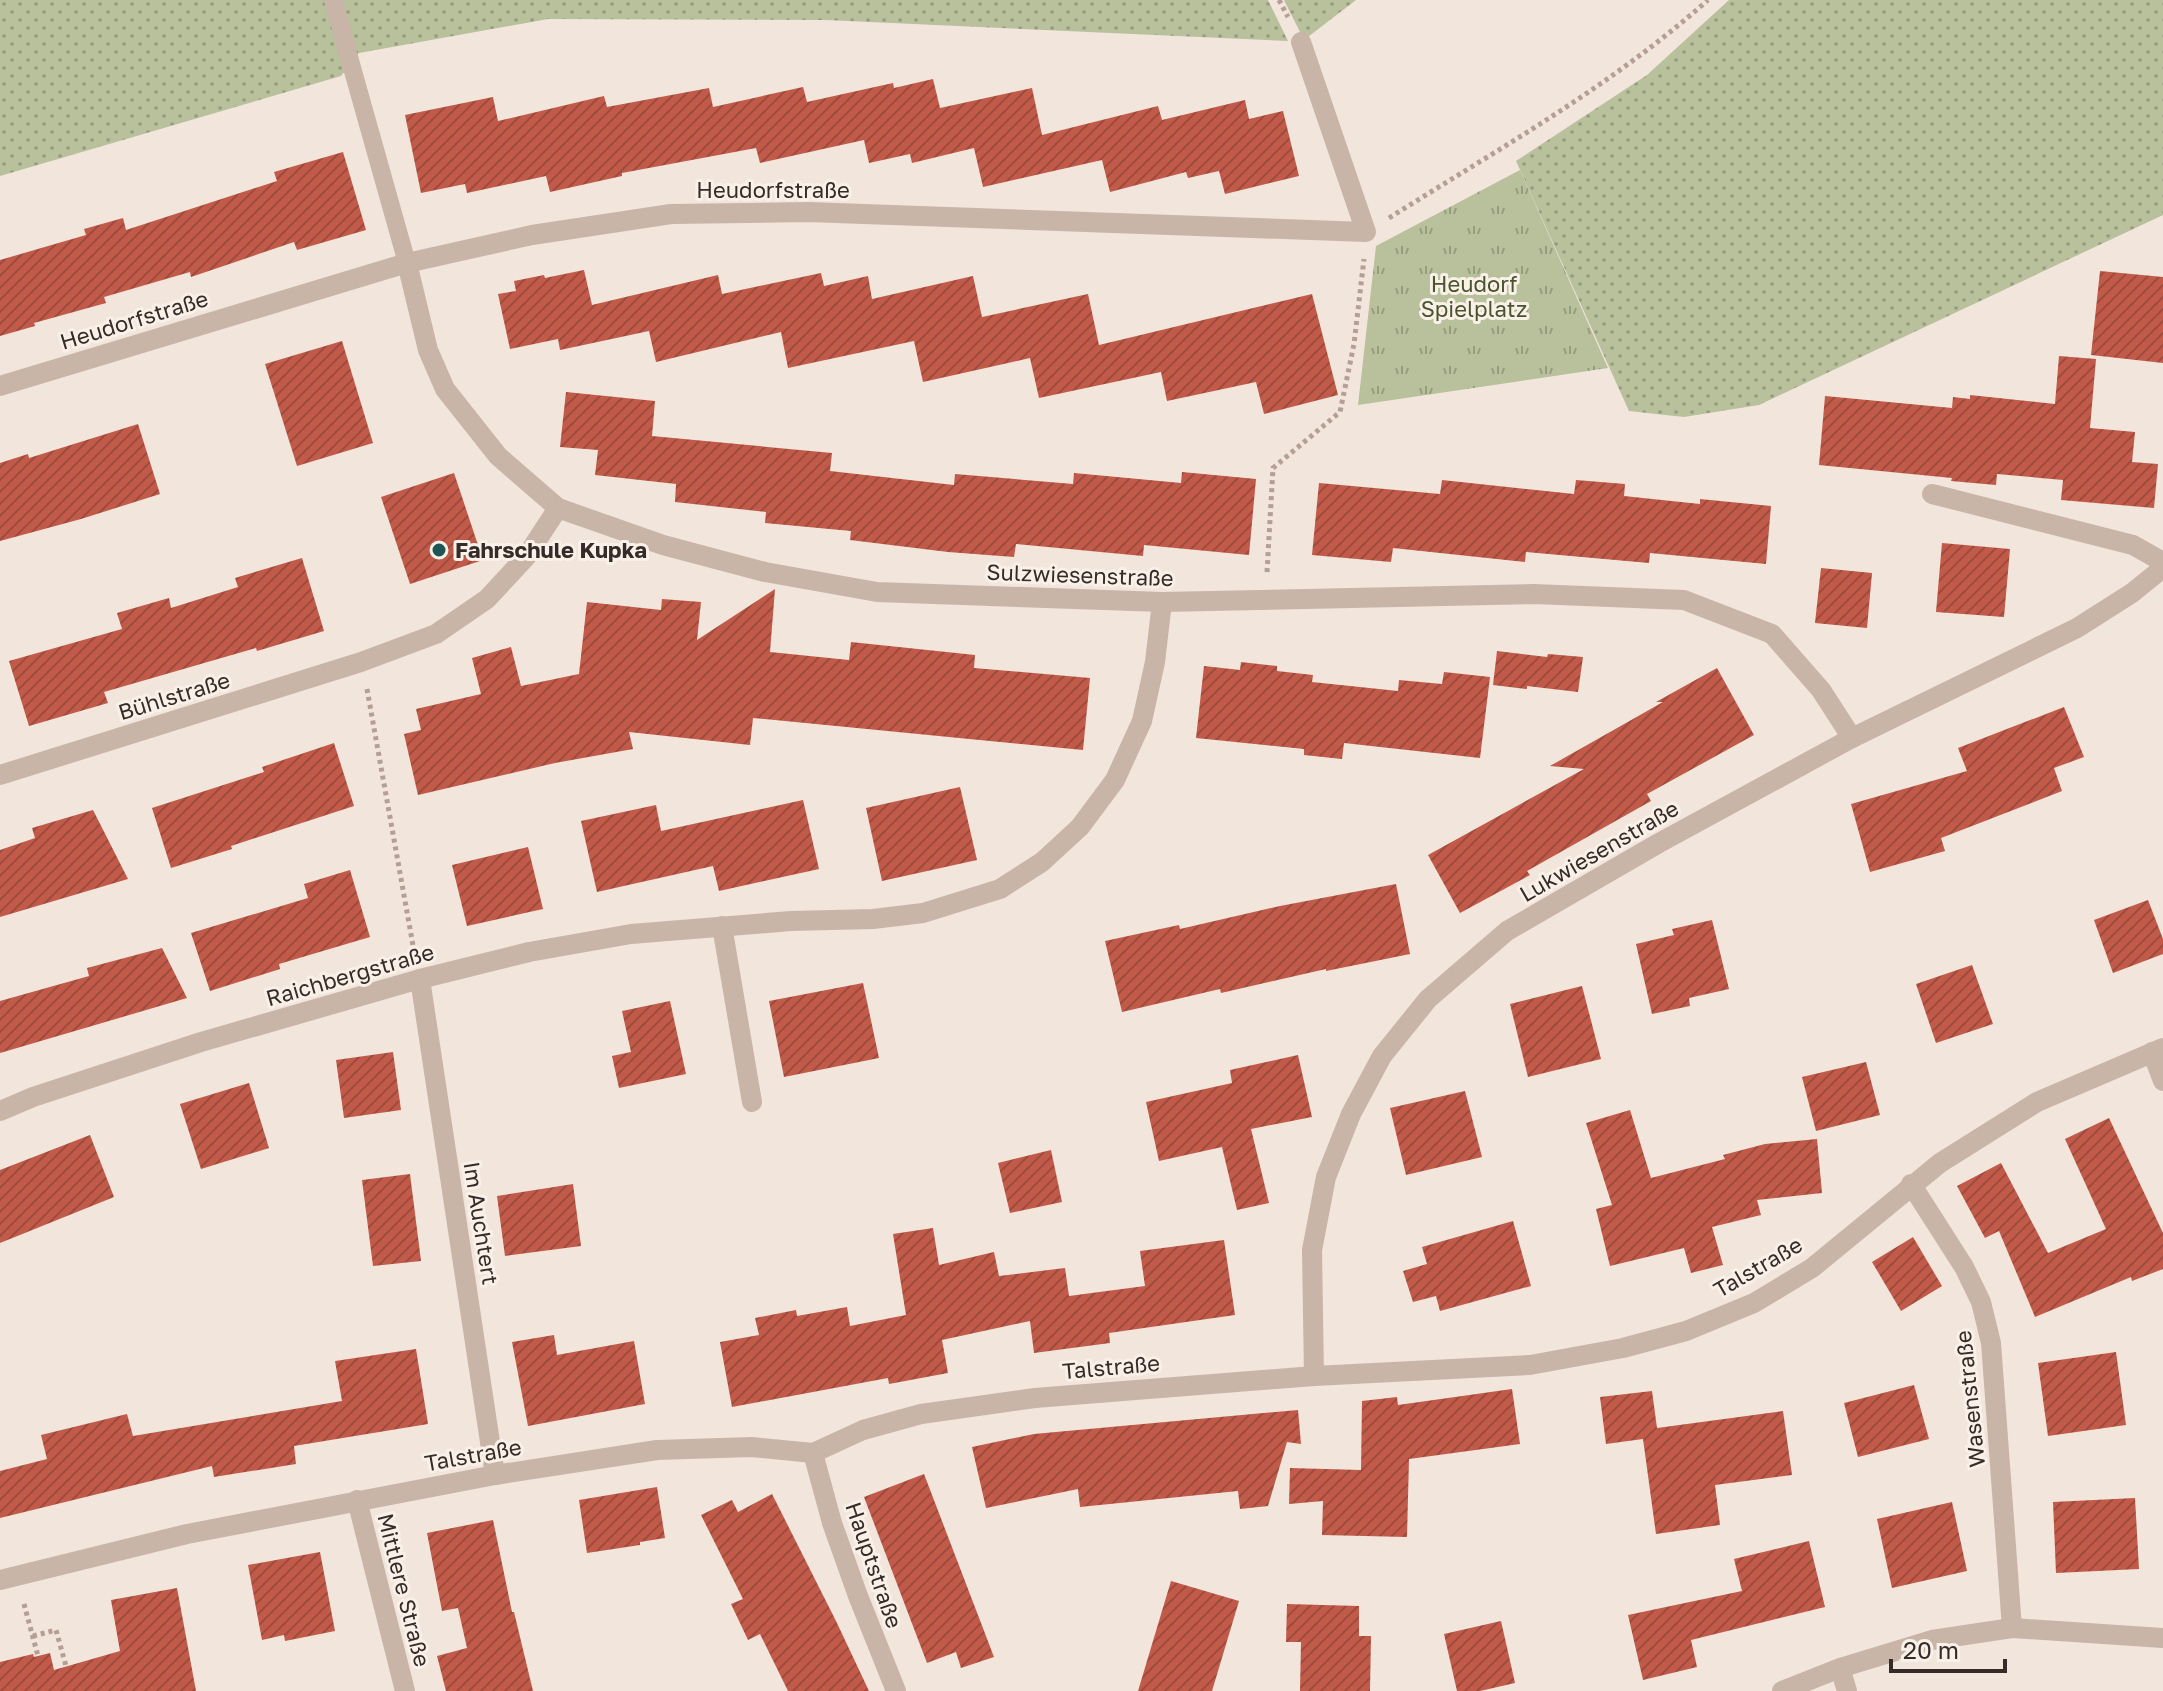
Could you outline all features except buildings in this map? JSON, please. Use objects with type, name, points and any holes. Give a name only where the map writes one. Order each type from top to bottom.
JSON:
[{"type":"street","points":[[1301,42],[1366,232]]},
{"type":"street","name":"Heudorfstraße","points":[[0,386],[407,263],[532,235],[671,214],[808,212],[1366,232]]},
{"type":"street","name":"Sulzwiesenstraße","points":[[407,263],[428,350],[445,389],[498,456],[558,508],[692,553],[765,572],[877,592],[1162,602],[1534,594],[1684,600],[1772,634],[1821,690],[1852,738]]},
{"type":"street","points":[[1932,494],[2133,545],[2163,562]]},
{"type":"street","name":"Bühlstraße","points":[[0,775],[361,662],[436,634],[487,599],[526,557],[558,508]]},
{"type":"street","name":"Lukwiesenstraße","points":[[1314,1376],[1312,1250],[1326,1177],[1351,1114],[1382,1056],[1428,999],[1507,931],[1659,843],[1852,738],[2077,628],[2132,593],[2163,568]]},
{"type":"street","name":"Raichbergstraße","points":[[0,1111],[33,1097],[201,1042],[420,979],[529,952],[631,934],[923,913],[1000,889],[1042,862],[1080,827],[1115,780],[1142,721],[1155,662],[1162,602]]},
{"type":"street","points":[[722,926],[752,1102]]},
{"type":"street","name":"Im Auchtert","points":[[420,979],[495,1475]]},
{"type":"street","points":[[2158,1050],[2163,1081]]},
{"type":"street","name":"Talstraße","points":[[8,1578],[187,1534],[357,1500],[657,1450],[752,1447],[813,1453],[863,1430],[921,1414],[1035,1398],[1314,1376],[1530,1365],[1623,1348],[1686,1331],[1754,1303],[1812,1268],[1940,1163],[2037,1102],[2158,1050]]},
{"type":"street","name":"Wasenstraße","points":[[1911,1184],[1964,1267],[1981,1302],[1991,1343],[2012,1628]]},
{"type":"street","name":"Hauptstraße","points":[[813,1453],[852,1582],[896,1691]]},
{"type":"street","name":"Mittlere Straße","points":[[357,1500],[405,1691]]},
{"type":"street","points":[[1782,1691],[1840,1668],[1932,1640],[2012,1628],[2163,1638]]},
{"type":"street","points":[[1840,1668],[1847,1691]]},
{"type":"lane","points":[[333,0],[407,263]]},
{"type":"path","points":[[1266,601],[1273,468],[1340,412],[1354,344],[1366,232],[1548,121],[1662,41],[1708,0]]},
{"type":"path","points":[[361,662],[420,979]]},
{"type":"path","points":[[8,1578],[33,1636],[38,1656]]},
{"type":"path","points":[[33,1636],[56,1630],[66,1666]]},
{"type":"green space","points":[[0,0],[1268,0],[1288,41],[826,20],[548,19],[359,53],[341,76],[0,176]]},
{"type":"green space","points":[[1284,0],[1356,0],[1304,40]]},
{"type":"green space","points":[[1729,0],[2163,0],[2163,215],[1759,405],[1684,417],[1629,411],[1516,161],[1647,75]]},
{"type":"green space","name":"Heudorf Spielplatz","points":[[1520,170],[1608,368],[1358,405],[1376,246]]},
{"type":"place","name":"Fahrschule Kupka","points":[[439,550]]}]
